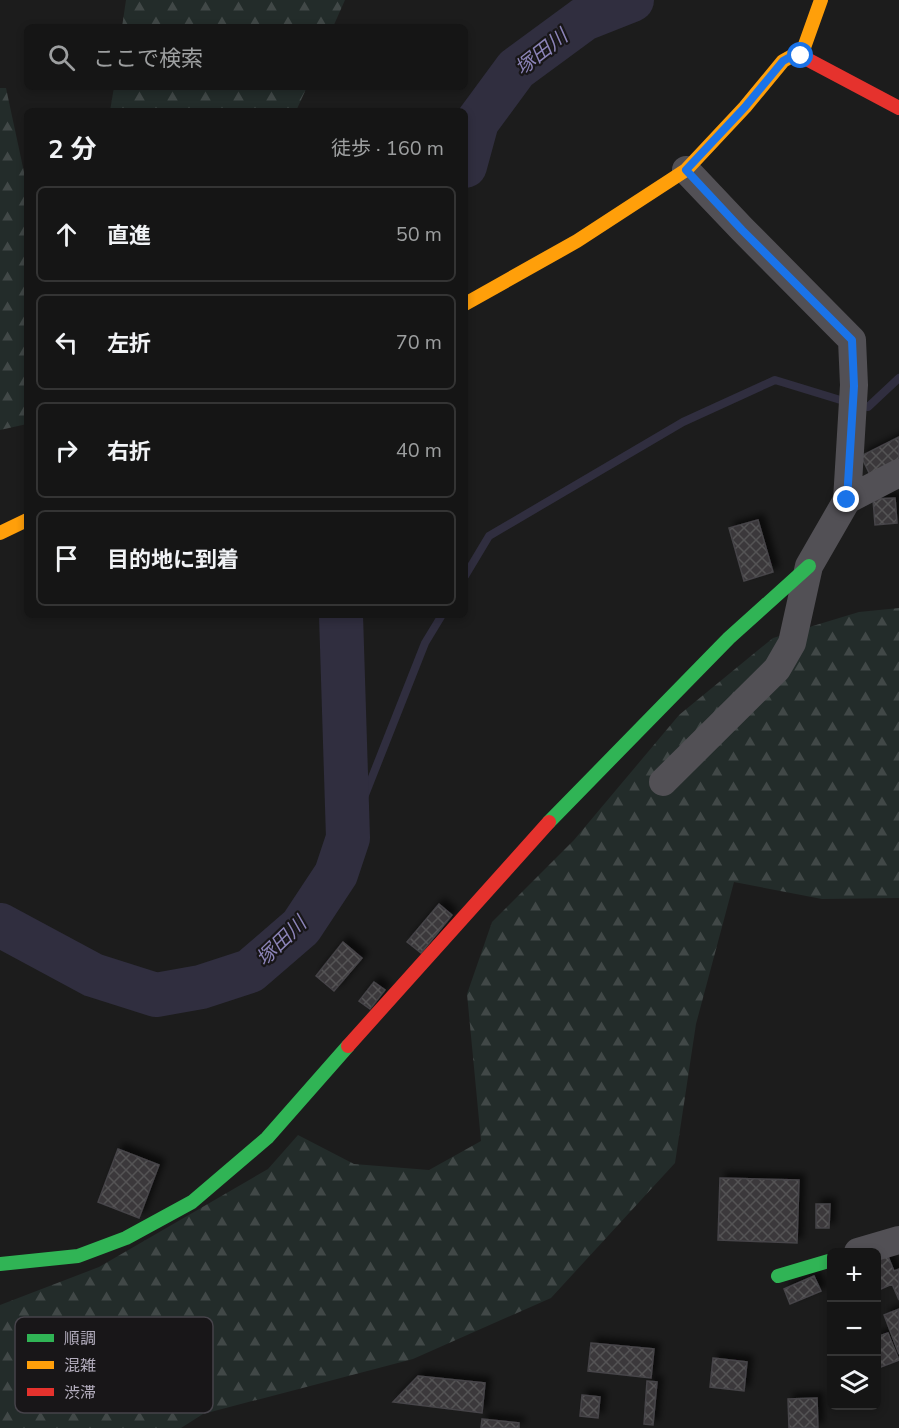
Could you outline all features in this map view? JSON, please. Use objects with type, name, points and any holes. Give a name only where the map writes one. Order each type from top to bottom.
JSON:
[{"type":"main road","points":[[801,56],[821,0]]},
{"type":"main road","points":[[468,302],[577,241],[686,170],[745,107],[783,61],[792,56],[801,56],[899,108]]},
{"type":"main road","points":[[0,533],[24,521]]},
{"type":"main road","points":[[0,1264],[78,1256],[126,1238],[192,1202],[267,1138],[540,831],[729,638],[809,566]]},
{"type":"main road","points":[[778,1276],[827,1261]]},
{"type":"street","points":[[663,782],[777,669],[792,643],[809,566],[847,500],[854,386],[852,340],[742,230],[686,170]]},
{"type":"street","points":[[847,500],[899,473]]},
{"type":"street","points":[[872,1248],[899,1240]]},
{"type":"green space","points":[[126,0],[345,0],[334,24],[122,24]]},
{"type":"green space","points":[[0,88],[6,88],[24,172],[24,425],[0,430]]},
{"type":"green space","points":[[114,90],[306,90],[297,108],[110,108]]},
{"type":"green space","points":[[899,608],[899,898],[822,899],[734,882],[696,1024],[675,1163],[551,1298],[413,1359],[213,1411],[213,1317],[15,1317],[15,1413],[207,1413],[181,1428],[0,1428],[0,1305],[99,1267],[268,1169],[298,1135],[354,1164],[429,1170],[481,1141],[467,994],[492,922],[574,840],[679,715],[773,638],[859,612]]},
{"type":"building","points":[[899,437],[899,468],[873,481],[861,456]]},
{"type":"building","points":[[895,498],[897,523],[875,525],[873,499]]},
{"type":"building","points":[[758,520],[773,572],[744,581],[729,528]]},
{"type":"building","points":[[439,904],[452,915],[421,953],[407,942]]},
{"type":"building","points":[[343,942],[362,958],[334,991],[316,976]]},
{"type":"building","points":[[374,982],[385,990],[370,1009],[359,1001]]},
{"type":"building","points":[[118,1149],[159,1165],[139,1218],[98,1202]]},
{"type":"building","points":[[720,1178],[799,1180],[797,1243],[718,1240]]},
{"type":"building","points":[[816,1204],[830,1204],[829,1228],[816,1228]]},
{"type":"building","points":[[887,1254],[894,1271],[899,1269],[899,1300],[892,1284],[881,1289],[881,1256]]},
{"type":"building","points":[[814,1276],[821,1291],[790,1304],[784,1289]]},
{"type":"building","points":[[899,1309],[899,1354],[884,1315]]},
{"type":"building","points":[[888,1333],[899,1360],[881,1367],[881,1356],[881,1335]]},
{"type":"building","points":[[591,1343],[654,1349],[651,1378],[588,1371]]},
{"type":"building","points":[[713,1358],[747,1362],[744,1391],[710,1387]]},
{"type":"building","points":[[418,1376],[485,1383],[482,1413],[393,1402]]},
{"type":"building","points":[[647,1381],[657,1382],[653,1425],[644,1424]]},
{"type":"building","points":[[582,1395],[600,1397],[598,1418],[580,1416]]},
{"type":"building","points":[[817,1398],[818,1428],[789,1428],[788,1399]]},
{"type":"building","points":[[482,1419],[519,1423],[519,1428],[481,1428]]},
{"type":"waterway","name":"塚田川","points":[[468,155],[477,122],[516,69],[584,19],[632,0]]},
{"type":"waterway","points":[[858,405],[868,407],[899,378]]},
{"type":"waterway","points":[[468,571],[489,536],[683,422],[775,380],[847,402]]},
{"type":"waterway","name":"塚田川","points":[[0,925],[93,975],[156,995],[201,987],[250,971],[301,927],[336,874],[348,838],[341,618]]},
{"type":"waterway","points":[[348,838],[425,643],[440,618]]},
{"type":"traffic: fast","points":[[549,822],[729,638],[809,566]]},
{"type":"traffic: fast","points":[[0,1264],[78,1256],[126,1238],[192,1202],[267,1138],[348,1046]]},
{"type":"traffic: fast","points":[[778,1276],[827,1261]]},
{"type":"traffic: slow","points":[[468,302],[577,241],[686,170],[745,107],[783,61],[792,56],[801,56],[821,0]]},
{"type":"traffic: slow","points":[[0,533],[24,521]]},
{"type":"traffic: jam","points":[[801,56],[899,108]]},
{"type":"traffic: jam","points":[[348,1046],[549,822]]},
{"type":"route","points":[[801,56],[792,56],[783,61],[745,107],[686,170],[742,230],[852,340],[854,386],[847,500]]}]
